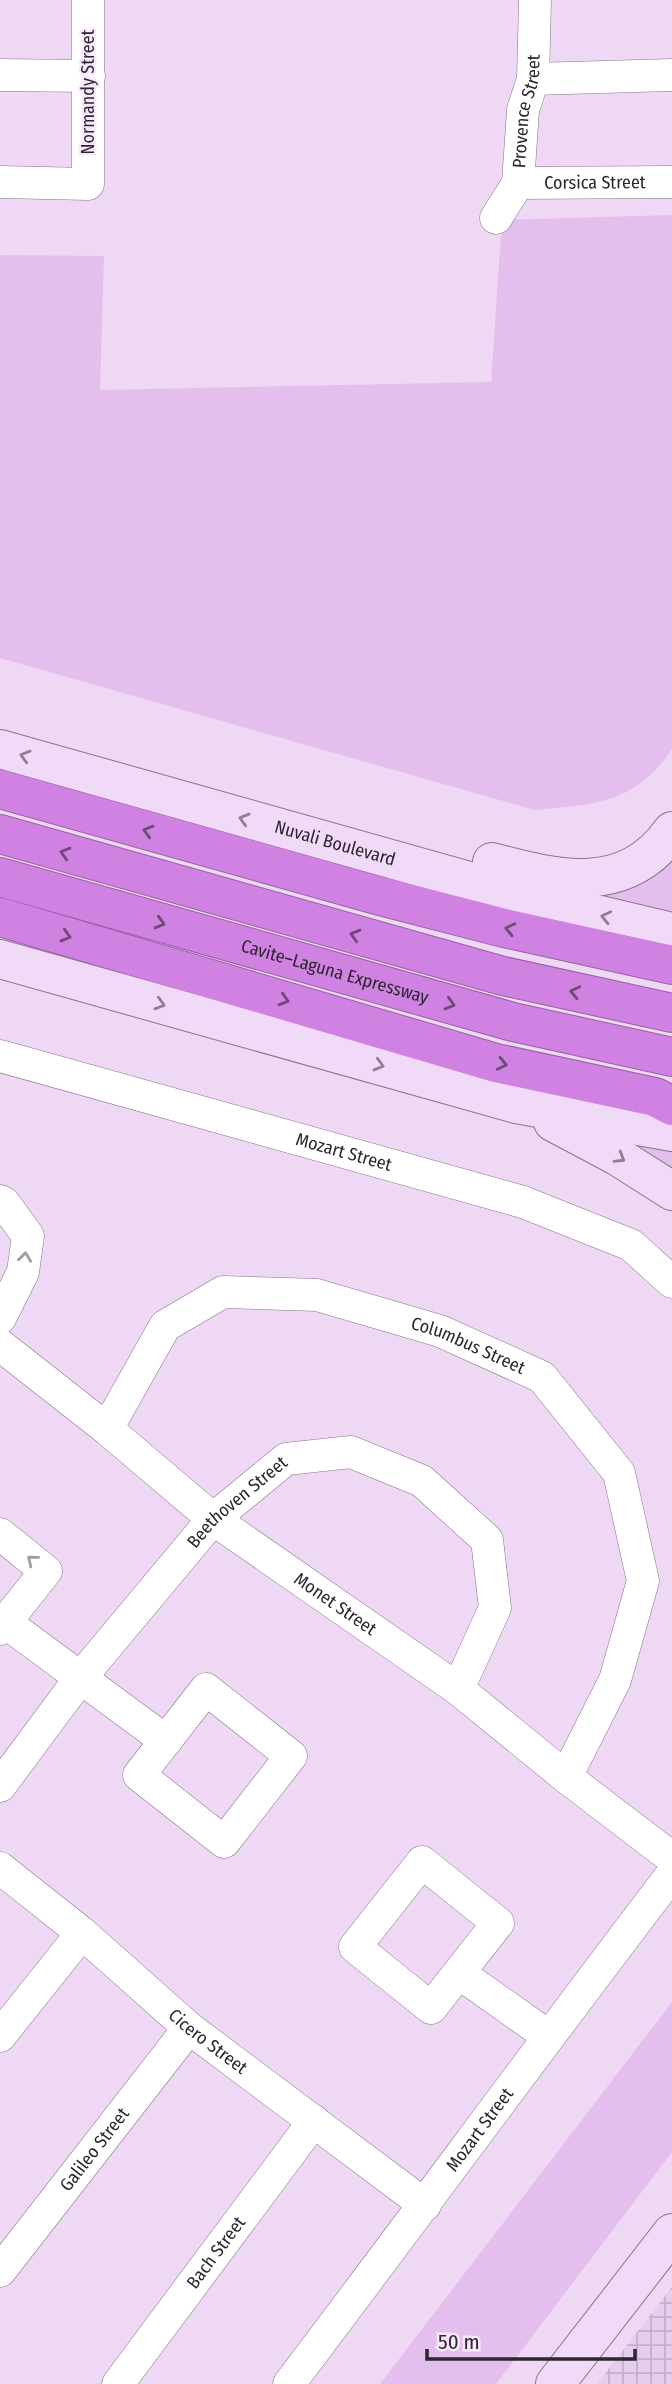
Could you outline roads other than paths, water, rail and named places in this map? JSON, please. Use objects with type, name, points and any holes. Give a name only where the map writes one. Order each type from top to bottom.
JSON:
[{"type":"highway","points":[[0,789],[392,899],[504,928],[672,965]]},
{"type":"highway","points":[[0,834],[503,976],[657,1010]]},
{"type":"highway","name":"Cavite–Laguna Expressway","points":[[0,877],[513,1022],[654,1054]]},
{"type":"highway","points":[[0,917],[496,1063],[655,1097],[672,1105]]},
{"type":"main road","name":"Nuvali Boulevard","points":[[0,749],[537,900],[672,932]]},
{"type":"main road","points":[[286,831],[412,841],[520,869],[589,879],[603,878],[632,867],[656,850],[672,831]]},
{"type":"main road","points":[[0,959],[516,1104],[672,1132]]},
{"type":"main road","points":[[516,1104],[576,1133],[672,1191]]},
{"type":"main road","points":[[555,2384],[672,2234]]},
{"type":"street","name":"Normandy Street","points":[[0,182],[88,184],[88,0]]},
{"type":"street","name":"Provence Street","points":[[496,218],[518,183],[523,110],[533,79],[535,0]]},
{"type":"street","points":[[0,75],[89,76]]},
{"type":"street","points":[[533,79],[672,75]]},
{"type":"street","name":"Corsica Street","points":[[518,183],[672,182]]},
{"type":"street","name":"Mozart Street","points":[[0,1056],[523,1202],[631,1245],[672,1282]]},
{"type":"street","points":[[0,1201],[28,1236],[23,1272],[0,1318]]},
{"type":"street","name":"Columbus Street","points":[[107,1429],[165,1326],[223,1292],[317,1295],[440,1331],[542,1377],[619,1473],[643,1581],[615,1680],[566,1777]]},
{"type":"street","name":"Monet Street","points":[[0,1346],[107,1429],[213,1519],[458,1689],[566,1777],[672,1858]]},
{"type":"street","name":"Beethoven Street","points":[[0,1786],[81,1677],[213,1519],[286,1459],[351,1452],[422,1481],[487,1540],[495,1608],[458,1689]]},
{"type":"street","points":[[0,1534],[46,1571],[3,1625],[81,1677],[166,1741]]},
{"type":"street","points":[[206,1689],[291,1756],[224,1842],[139,1775],[166,1741],[206,1689]]},
{"type":"street","points":[[422,1862],[498,1923],[459,1973],[431,2008],[355,1947],[422,1862]]},
{"type":"street","name":"Cicero Street","points":[[0,1868],[82,1933],[190,2028],[425,2205]]},
{"type":"street","name":"Mozart Street","points":[[289,2384],[672,1874]]},
{"type":"street","points":[[0,2036],[82,1933]]},
{"type":"street","points":[[459,1973],[548,2036]]},
{"type":"street","name":"Galileo Street","points":[[0,2271],[190,2028]]},
{"type":"street","name":"Bach Street","points":[[118,2384],[314,2121]]}]
